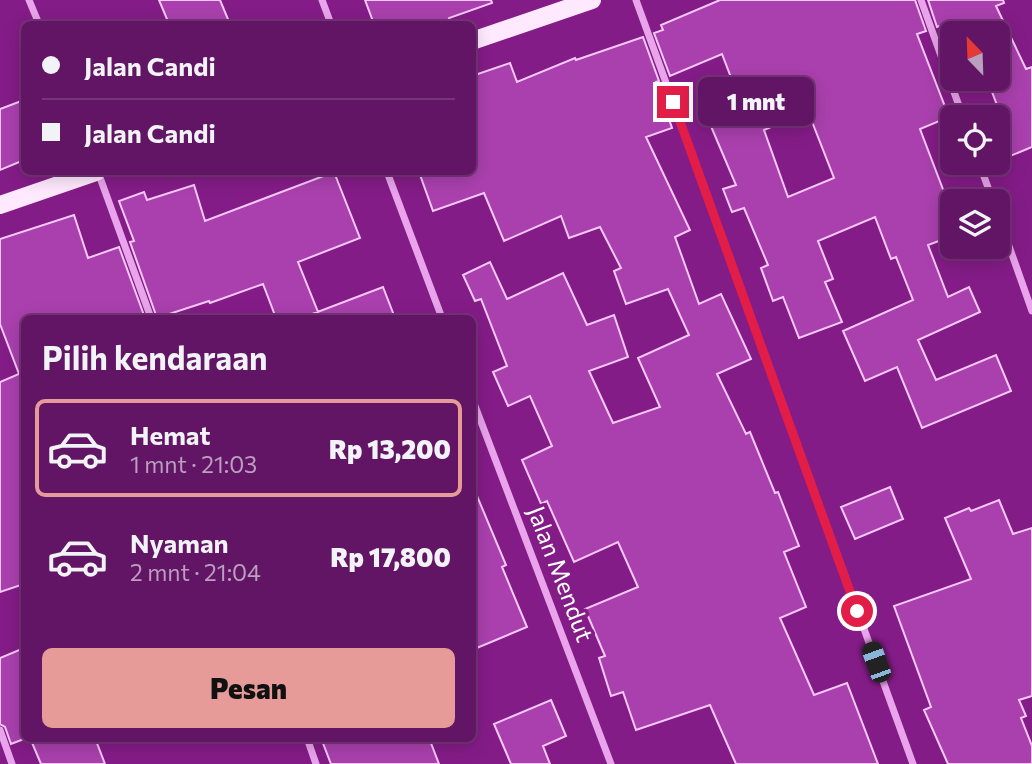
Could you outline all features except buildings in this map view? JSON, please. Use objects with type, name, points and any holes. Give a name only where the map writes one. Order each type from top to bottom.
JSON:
[{"type":"main road","points":[[476,40],[592,0]]},
{"type":"main road","points":[[0,205],[88,175]]},
{"type":"street","points":[[29,0],[38,21]]},
{"type":"street","points":[[322,0],[330,21]]},
{"type":"street","points":[[636,0],[913,764]]},
{"type":"street","points":[[921,0],[959,105]]},
{"type":"street","points":[[98,175],[150,315]]},
{"type":"street","points":[[388,175],[441,315]]},
{"type":"street","points":[[1010,249],[1032,311]]},
{"type":"street","name":"Jalan Mendut","points":[[476,409],[611,764]]},
{"type":"street","points":[[0,730],[12,764]]},
{"type":"street","points":[[308,742],[316,764]]},
{"type":"route","points":[[673,102],[857,611]]}]
